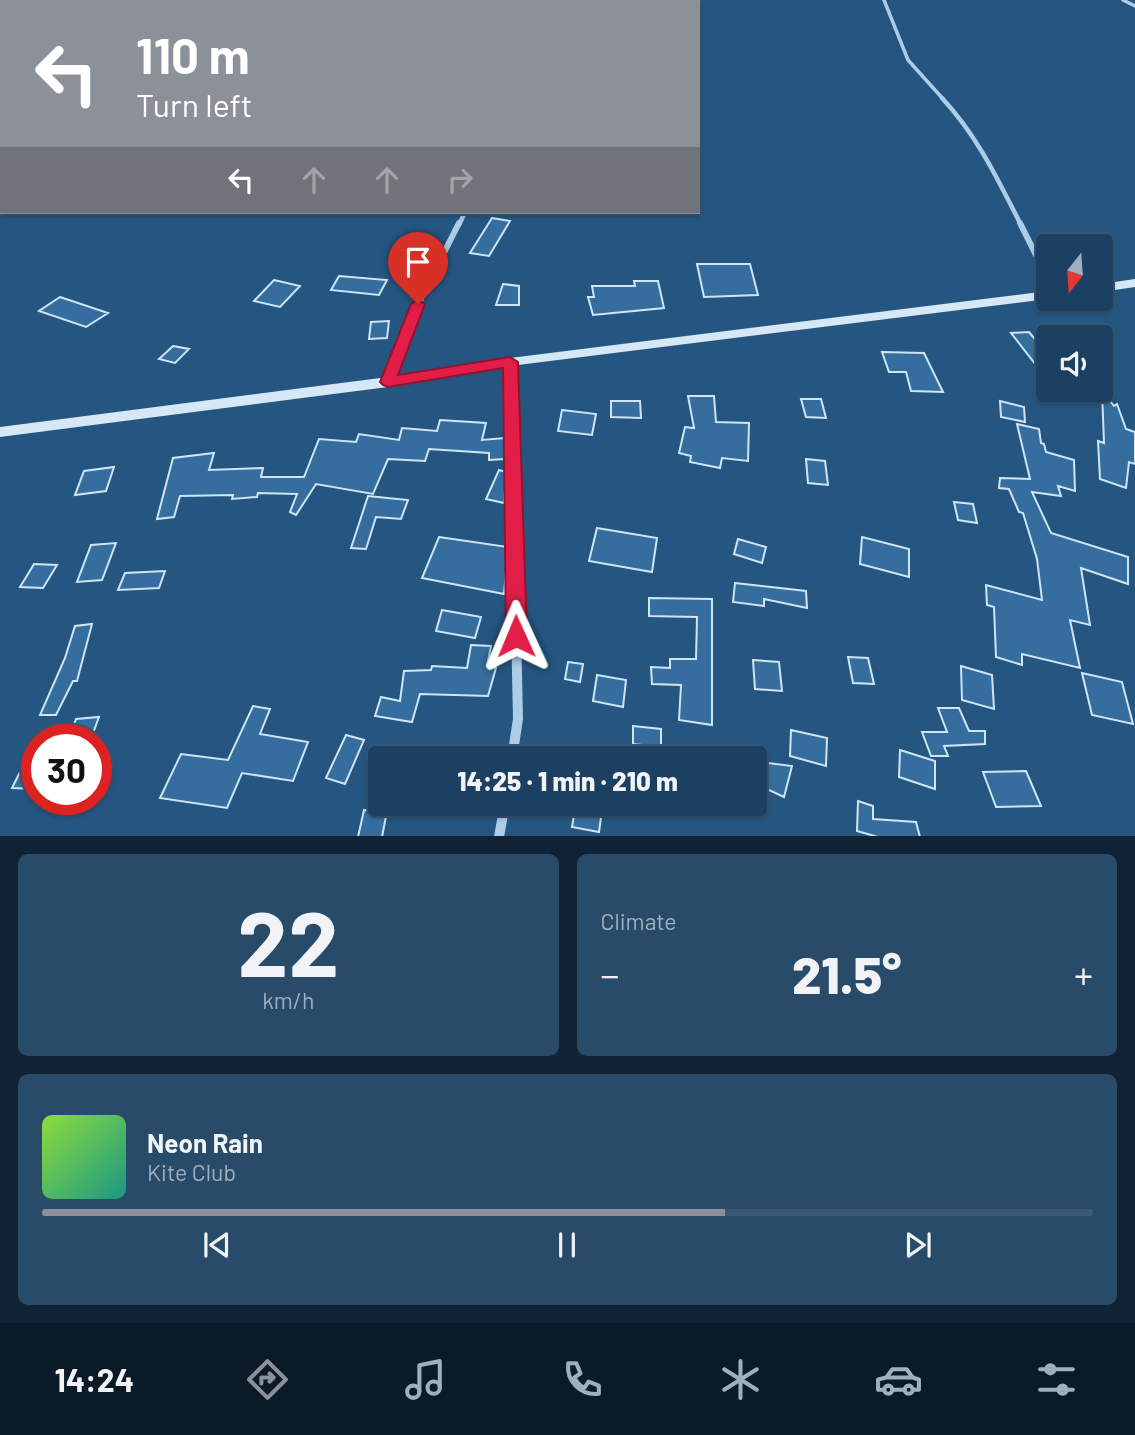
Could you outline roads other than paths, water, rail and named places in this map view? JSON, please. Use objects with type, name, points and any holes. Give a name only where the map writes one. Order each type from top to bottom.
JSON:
[{"type":"main road","points":[[1113,286],[1135,283]]},
{"type":"main road","points":[[0,432],[388,382],[510,362],[1036,296]]},
{"type":"street","points":[[884,0],[908,60],[964,122],[984,151],[1036,255]]},
{"type":"street","points":[[1123,0],[1135,6]]},
{"type":"street","points":[[388,382],[409,322],[464,214]]},
{"type":"street","points":[[510,362],[518,719],[514,746]]},
{"type":"street","points":[[499,836],[503,816]]}]
